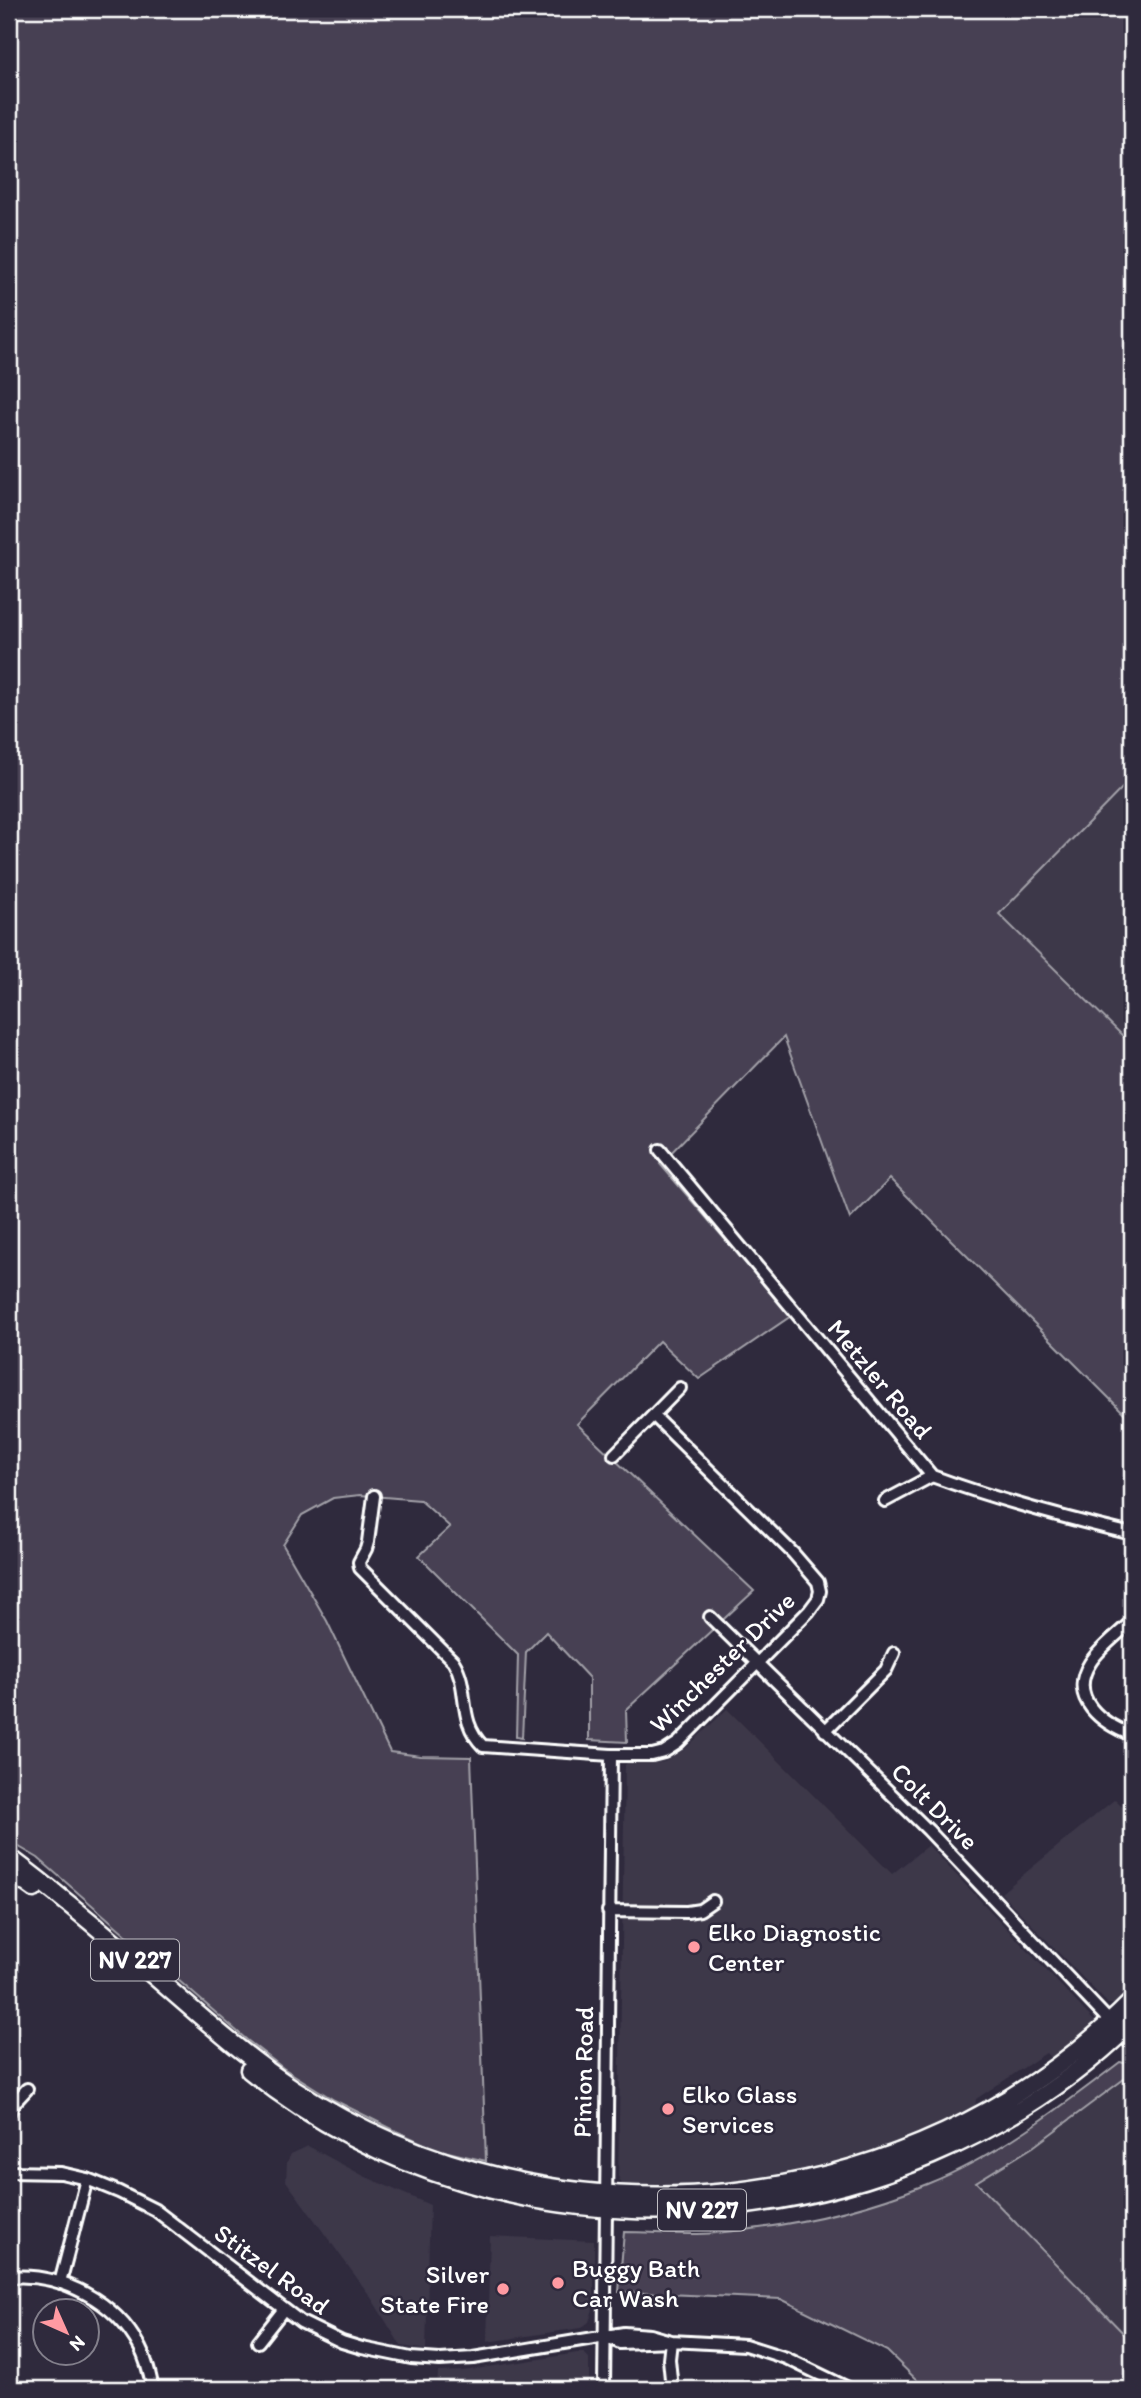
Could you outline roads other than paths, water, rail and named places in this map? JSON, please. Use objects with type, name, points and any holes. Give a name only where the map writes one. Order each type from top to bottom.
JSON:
[{"type":"main road","name":"NV 227","points":[[9,1857],[70,1903],[242,2051],[324,2106],[375,2132],[460,2165],[661,2212],[719,2210],[813,2195],[871,2179],[949,2148],[1007,2117],[1054,2087],[1124,2031],[1132,2001]]},
{"type":"main road","name":"NV 227","points":[[9,1871],[64,1912],[253,2073],[334,2126],[426,2170],[476,2186],[554,2202],[605,2200]]},
{"type":"street","name":"Metzler Road","points":[[660,1150],[932,1476],[1070,1520],[1132,1534]]},
{"type":"street","points":[[614,1455],[680,1388]]},
{"type":"street","name":"Winchester Drive","points":[[374,1496],[366,1549],[360,1557],[360,1568],[453,1661],[461,1680],[464,1714],[469,1728],[483,1746],[611,1755],[652,1755],[664,1752],[678,1743],[809,1612],[820,1591],[818,1582],[793,1553],[653,1416]]},
{"type":"street","points":[[885,1501],[932,1476]]},
{"type":"street","name":"Colt Drive","points":[[710,1617],[928,1830],[1124,2031]]},
{"type":"street","points":[[1132,1621],[1088,1665],[1084,1690],[1088,1704],[1096,1715],[1111,1727],[1132,1735]]},
{"type":"street","points":[[825,1731],[886,1670],[894,1653]]},
{"type":"street","name":"Pinion Road","points":[[604,2389],[611,1755]]},
{"type":"street","points":[[608,1911],[687,1912],[700,1910],[713,1901]]},
{"type":"street","points":[[9,2113],[27,2089]]},
{"type":"street","name":"Stitzel Road","points":[[9,2172],[61,2173],[87,2179],[155,2210],[301,2322],[342,2342],[411,2358],[440,2360],[473,2358],[624,2333],[650,2335],[671,2341],[745,2344],[786,2358],[850,2389]]},
{"type":"street","points":[[60,2283],[87,2179]]},
{"type":"street","points":[[9,2277],[40,2278],[80,2290],[116,2315],[133,2335],[141,2350],[153,2389]]},
{"type":"street","points":[[258,2342],[284,2309]]},
{"type":"street","points":[[671,2341],[669,2359],[672,2389]]},
{"type":"place","name":"Elko Diagnostic Center","points":[[694,1947]]},
{"type":"place","name":"Elko Glass Services","points":[[668,2109]]},
{"type":"place","name":"Buggy Bath Car Wash","points":[[558,2283]]},
{"type":"place","name":"Silver State Fire","points":[[503,2289]]}]
